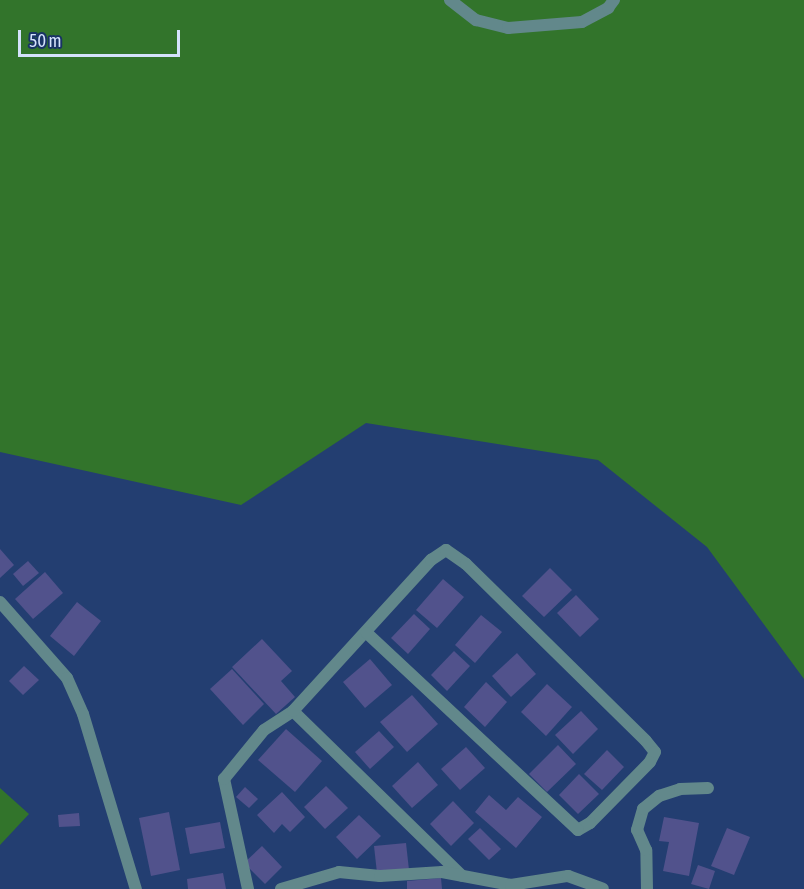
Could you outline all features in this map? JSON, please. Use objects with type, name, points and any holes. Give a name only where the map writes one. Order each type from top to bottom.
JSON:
[{"type":"street","points":[[450,0],[476,20],[508,28],[582,22],[609,8],[614,0]]},
{"type":"street","points":[[248,889],[224,779],[264,730],[293,711],[367,633],[431,560],[446,550],[466,564],[655,752],[650,762],[590,823],[578,830],[367,633]]},
{"type":"street","points":[[0,602],[67,678],[83,714],[136,889]]},
{"type":"street","points":[[293,711],[463,876]]},
{"type":"street","points":[[647,889],[646,850],[637,830],[643,809],[659,796],[680,789],[708,788]]},
{"type":"street","points":[[281,889],[339,872],[380,876],[442,872],[511,885],[568,876],[603,889]]},
{"type":"green space","points":[[0,0],[804,0],[804,679],[707,547],[598,460],[366,423],[241,505],[0,452]]},
{"type":"green space","points":[[0,788],[29,814],[0,845]]},
{"type":"building","points":[[0,549],[14,565],[0,578]]},
{"type":"building","points":[[28,561],[39,573],[23,586],[13,574]]},
{"type":"building","points":[[550,568],[572,590],[544,617],[522,596]]},
{"type":"building","points":[[45,572],[63,593],[33,619],[15,599]]},
{"type":"building","points":[[443,579],[464,597],[437,628],[416,610]]},
{"type":"building","points":[[576,595],[599,619],[580,637],[557,613]]},
{"type":"building","points":[[77,602],[101,621],[74,656],[50,636]]},
{"type":"building","points":[[414,614],[430,629],[408,654],[391,638]]},
{"type":"building","points":[[481,615],[502,632],[475,663],[455,645]]},
{"type":"building","points":[[262,639],[292,671],[281,681],[295,697],[276,714],[232,667]]},
{"type":"building","points":[[454,651],[470,666],[447,691],[431,675]]},
{"type":"building","points":[[517,653],[536,674],[511,697],[492,676]]},
{"type":"building","points":[[370,659],[392,685],[365,708],[343,682]]},
{"type":"building","points":[[24,666],[39,680],[23,695],[9,681]]},
{"type":"building","points":[[232,669],[264,704],[243,725],[210,689]]},
{"type":"building","points":[[486,682],[507,702],[485,727],[464,707]]},
{"type":"building","points":[[547,684],[572,707],[546,736],[521,712]]},
{"type":"building","points":[[412,695],[438,724],[407,752],[380,722]]},
{"type":"building","points":[[581,711],[598,729],[573,754],[555,735]]},
{"type":"building","points":[[286,729],[322,761],[295,792],[258,760]]},
{"type":"building","points":[[379,731],[394,747],[370,769],[355,752]]},
{"type":"building","points":[[558,745],[576,764],[547,792],[529,774]]},
{"type":"building","points":[[466,747],[485,768],[460,790],[441,769]]},
{"type":"building","points":[[607,750],[624,767],[602,790],[584,774]]},
{"type":"building","points":[[418,762],[438,785],[412,808],[392,786]]},
{"type":"building","points":[[579,774],[599,794],[578,814],[559,795]]},
{"type":"building","points":[[326,786],[348,808],[325,829],[304,807]]},
{"type":"building","points":[[245,787],[258,799],[249,808],[236,797]]},
{"type":"building","points":[[282,792],[305,817],[290,832],[282,824],[274,833],[257,815]]},
{"type":"building","points":[[489,795],[506,810],[518,797],[542,817],[516,848],[475,812]]},
{"type":"building","points":[[453,801],[474,823],[451,846],[430,824]]},
{"type":"building","points":[[169,812],[180,870],[151,876],[139,818]]},
{"type":"building","points":[[79,813],[80,826],[59,827],[58,815]]},
{"type":"building","points":[[359,815],[381,836],[357,859],[336,837]]},
{"type":"building","points":[[664,817],[699,823],[689,876],[663,871],[669,842],[659,841]]},
{"type":"building","points":[[220,822],[225,848],[190,854],[185,828]]},
{"type":"building","points":[[480,828],[501,849],[489,860],[468,839]]},
{"type":"building","points":[[727,828],[750,837],[734,875],[711,866]]},
{"type":"building","points":[[406,843],[409,870],[377,873],[374,846]]},
{"type":"building","points":[[262,846],[282,867],[265,884],[244,863]]},
{"type":"building","points":[[698,865],[715,871],[709,889],[691,884]]},
{"type":"building","points":[[223,873],[226,889],[188,889],[187,879]]},
{"type":"building","points":[[441,878],[442,889],[407,889],[407,881]]}]
